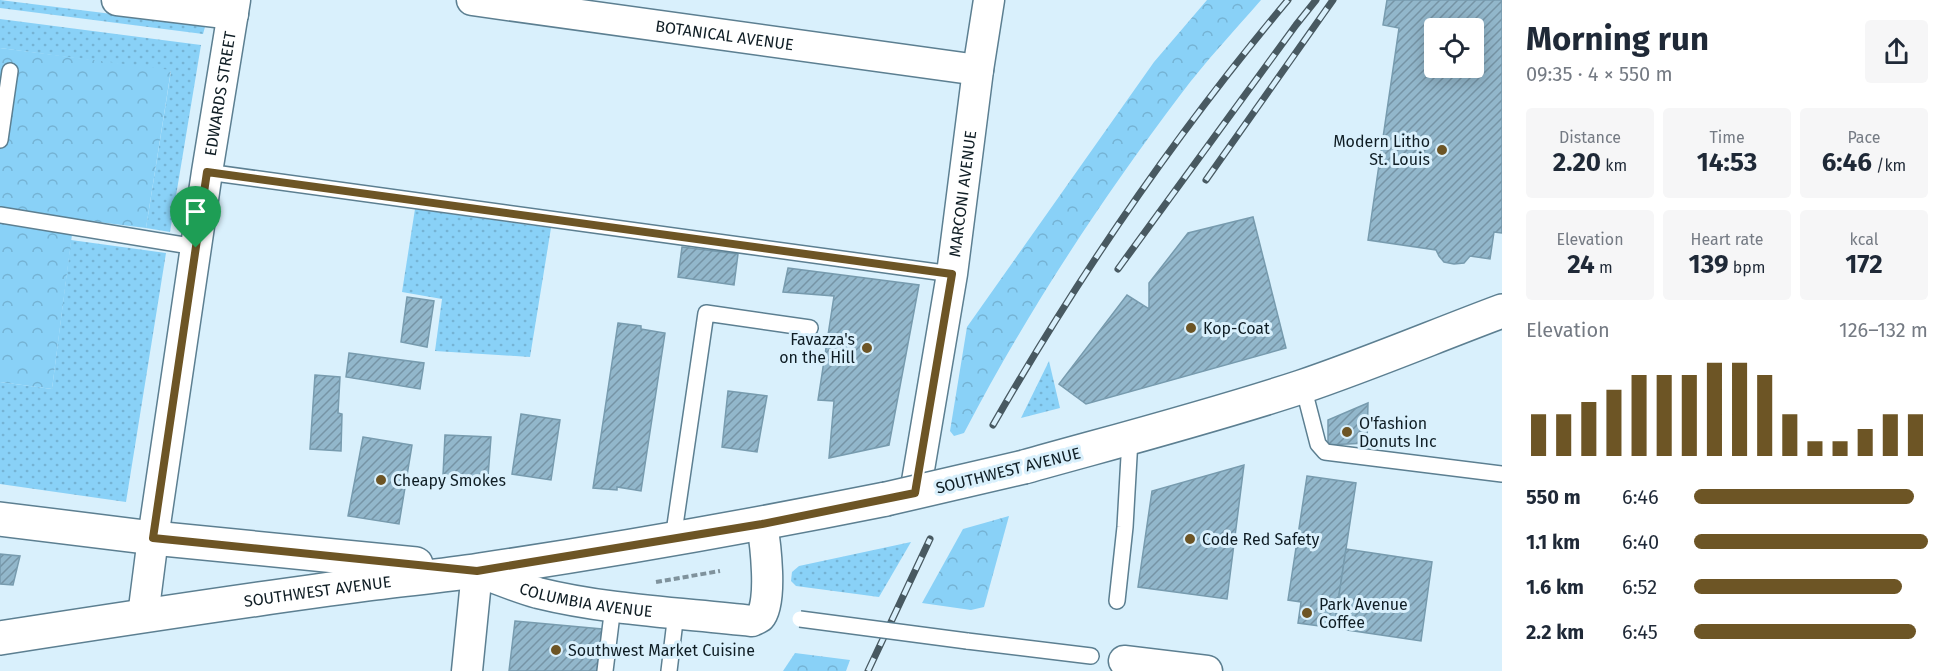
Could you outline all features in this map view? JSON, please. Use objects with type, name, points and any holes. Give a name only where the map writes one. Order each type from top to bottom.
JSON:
[{"type":"street","points":[[117,0],[234,7]]},
{"type":"street","name":"BOTANICAL AVENUE","points":[[472,0],[978,70]]},
{"type":"street","name":"MARCONI AVENUE","points":[[901,496],[922,448],[952,274],[989,0]]},
{"type":"street","name":"EDWARDS STREET","points":[[143,616],[207,172],[234,7]]},
{"type":"street","name":"SOUTHWEST AVENUE","points":[[0,638],[368,584],[477,571],[762,524],[901,496],[1130,439],[1303,386],[1502,311]]},
{"type":"street","name":"COLUMBIA AVENUE","points":[[0,519],[153,538],[477,571],[537,592],[613,606],[752,621],[760,617],[764,610],[767,580],[762,524]]},
{"type":"street","points":[[467,671],[477,571]]},
{"type":"street","points":[[1124,661],[1207,671]]},
{"type":"lane","points":[[0,140],[10,71]]},
{"type":"lane","points":[[207,172],[952,274]]},
{"type":"lane","points":[[0,215],[196,248]]},
{"type":"lane","points":[[673,539],[706,313],[810,328]]},
{"type":"lane","points":[[1303,386],[1318,444],[1325,452],[1502,474]]},
{"type":"lane","points":[[1117,601],[1125,527],[1130,439]]},
{"type":"lane","points":[[605,671],[613,606]]},
{"type":"lane","points":[[669,671],[676,613]]},
{"type":"lane","points":[[800,619],[1091,656]]},
{"type":"path","points":[[651,583],[720,571]]},
{"type":"green space","points":[[0,0],[205,27],[203,34],[0,8]]},
{"type":"green space","points":[[1207,0],[1261,0],[1190,82],[1122,175],[1065,259],[964,433],[954,436],[950,431],[967,327],[1154,62]]},
{"type":"green space","points":[[0,19],[201,45],[170,232],[146,228],[171,71],[0,48]]},
{"type":"green space","points":[[0,48],[171,70],[146,228],[74,219],[52,389],[0,382]]},
{"type":"green space","points":[[415,209],[551,228],[530,357],[435,351],[442,299],[402,292]]},
{"type":"green space","points":[[71,240],[166,253],[126,502],[0,484],[0,382],[52,389]]},
{"type":"green space","points":[[1049,361],[1060,408],[1021,418]]},
{"type":"green space","points":[[1009,516],[984,607],[971,610],[922,603],[963,529]]},
{"type":"green space","points":[[911,542],[879,597],[796,586],[791,581],[792,572],[799,566]]},
{"type":"green space","points":[[795,653],[850,660],[846,671],[783,671]]},
{"type":"building","name":"Modern Litho St. Louis","points":[[1387,0],[1502,0],[1502,233],[1494,232],[1490,259],[1470,256],[1464,263],[1454,264],[1444,262],[1436,250],[1368,240],[1399,28],[1383,25]]},
{"type":"building","name":"Kop-Coat","points":[[1253,217],[1286,348],[1086,404],[1059,384],[1127,295],[1149,309],[1149,283],[1188,233]]},
{"type":"building","points":[[682,247],[738,254],[734,285],[678,277]]},
{"type":"building","name":"Favazza's on the Hill","points":[[788,268],[919,285],[889,445],[829,458],[834,401],[818,400],[834,296],[783,292]]},
{"type":"building","points":[[407,297],[434,301],[427,347],[401,342]]},
{"type":"building","points":[[618,323],[641,326],[641,329],[665,333],[641,491],[617,487],[617,490],[593,488]]},
{"type":"building","points":[[349,353],[424,363],[420,389],[346,377]]},
{"type":"building","points":[[315,375],[340,377],[338,413],[342,414],[341,451],[310,449]]},
{"type":"building","points":[[728,391],[767,396],[757,452],[722,447]]},
{"type":"building","name":"O'fashion Donuts Inc","points":[[1368,403],[1367,443],[1328,445],[1328,420]]},
{"type":"building","points":[[521,414],[560,420],[551,480],[512,474]]},
{"type":"building","points":[[445,435],[491,437],[488,477],[443,475]]},
{"type":"building","name":"Cheapy Smokes","points":[[363,437],[412,445],[399,524],[348,516]]},
{"type":"building","name":"Code Red Safety","points":[[1244,465],[1227,599],[1138,587],[1152,491]]},
{"type":"building","points":[[1307,476],[1356,483],[1334,628],[1298,623],[1301,602],[1288,600]]},
{"type":"building","points":[[1346,549],[1432,562],[1421,641],[1334,628]]},
{"type":"building","points":[[0,554],[20,556],[13,585],[0,584]]},
{"type":"building","name":"Southwest Market Cuisine","points":[[515,621],[602,629],[597,671],[509,671]]},
{"type":"railway","points":[[993,425],[1060,314],[1131,206],[1207,101],[1288,0]]},
{"type":"railway","points":[[1118,269],[1316,0]]},
{"type":"railway","points":[[1206,180],[1333,0]]},
{"type":"railway","points":[[868,671],[930,539]]},
{"type":"place","name":"Modern Litho St. Louis","points":[[1442,150]]},
{"type":"place","name":"Kop-Coat","points":[[1191,328]]},
{"type":"place","name":"Favazza's on the Hill","points":[[867,348]]},
{"type":"place","name":"O'fashion Donuts Inc","points":[[1347,432]]},
{"type":"place","name":"Cheapy Smokes","points":[[381,480]]},
{"type":"place","name":"Code Red Safety","points":[[1190,539]]},
{"type":"place","name":"Park Avenue Coffee","points":[[1307,613]]},
{"type":"place","name":"Southwest Market Cuisine","points":[[556,650]]},
{"type":"route","points":[[207,172],[952,274],[915,493],[762,524],[477,571],[153,538],[196,248],[207,172]]}]
